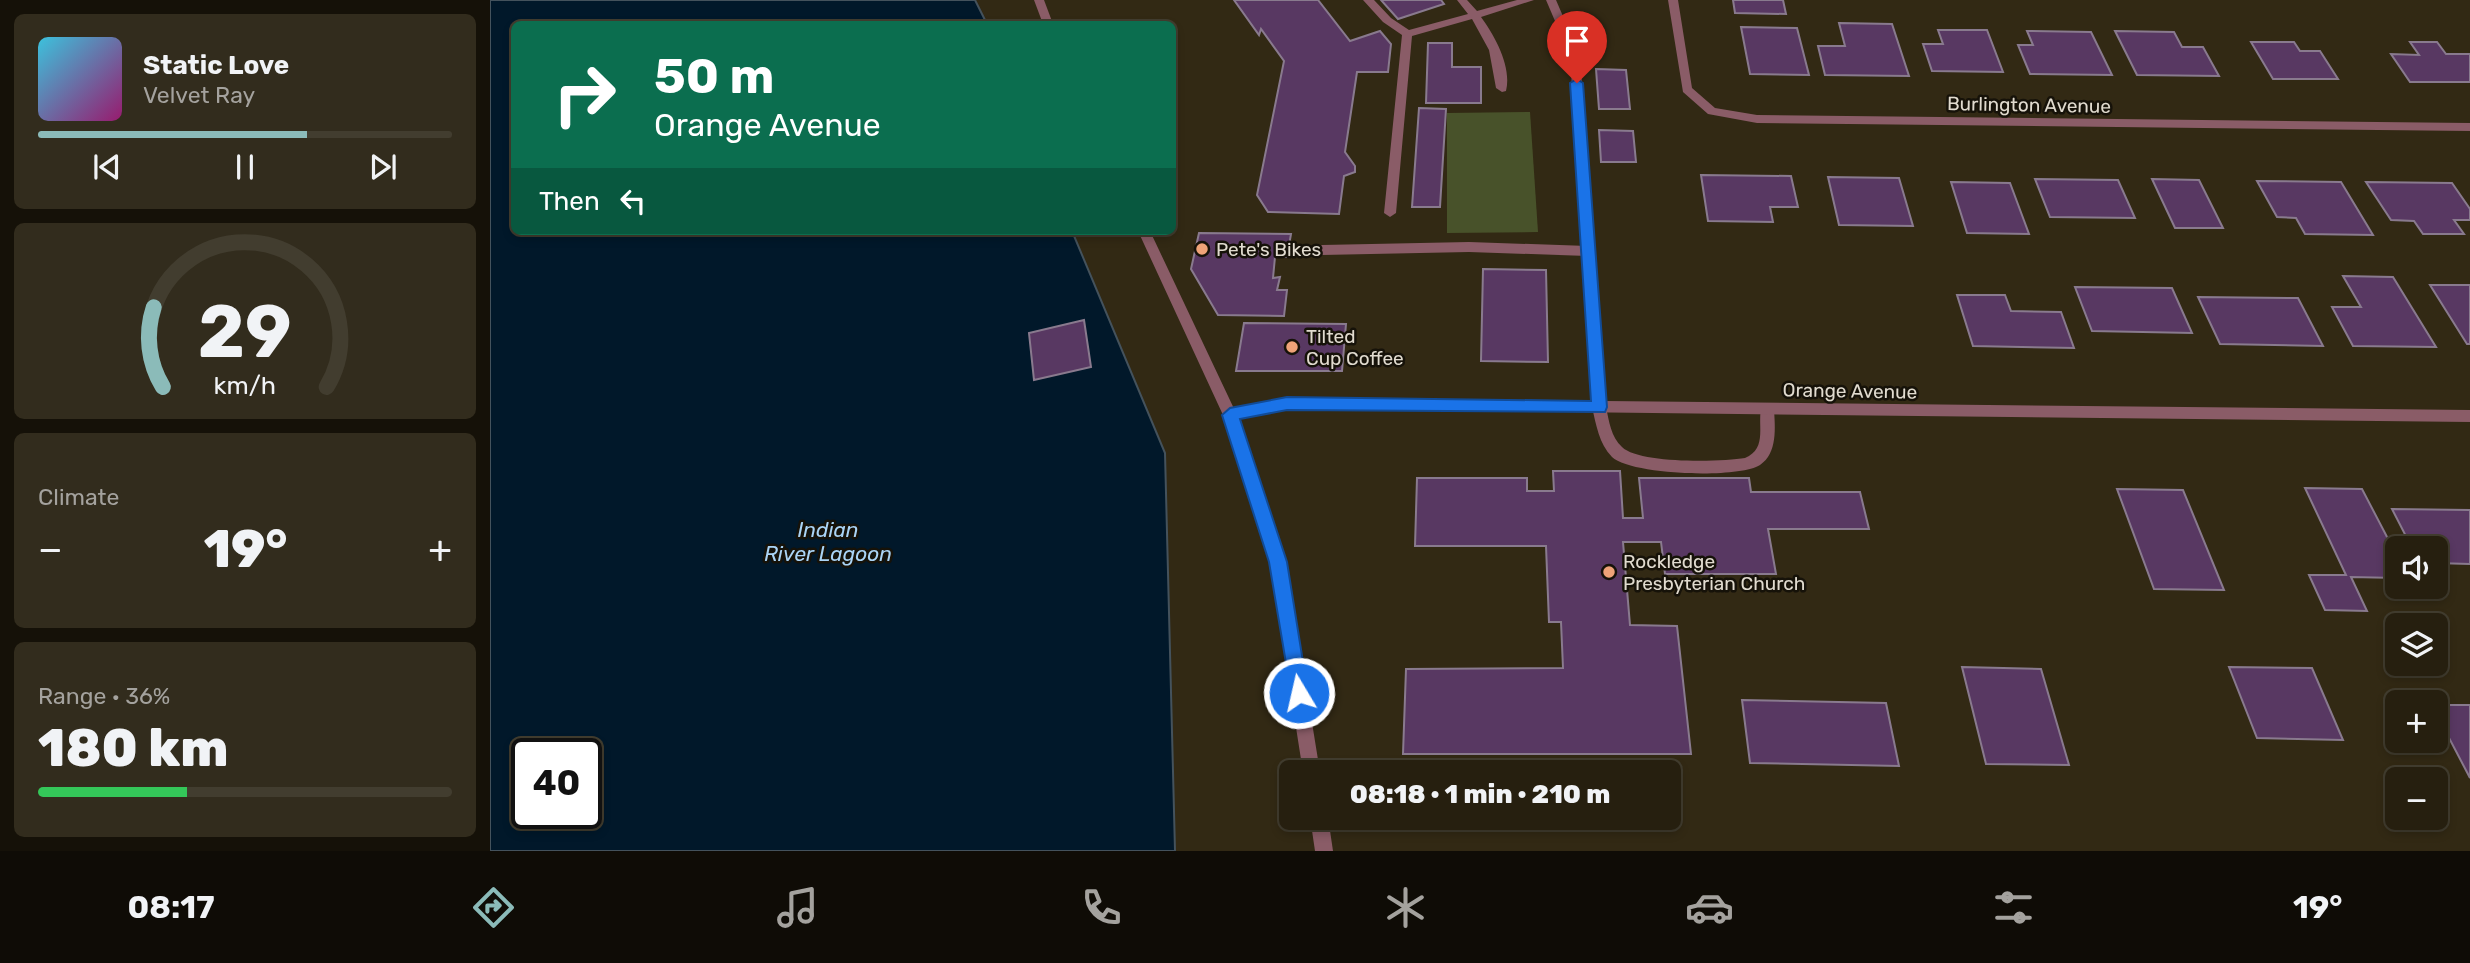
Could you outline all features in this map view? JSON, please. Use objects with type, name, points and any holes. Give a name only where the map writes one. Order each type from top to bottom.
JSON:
[{"type":"street","points":[[1039,0],[1047,21]]},
{"type":"street","points":[[1368,0],[1387,20],[1407,34]]},
{"type":"street","points":[[1461,0],[1492,40],[1499,61],[1502,88]]},
{"type":"street","points":[[1407,34],[1529,0]]},
{"type":"street","points":[[1551,0],[1575,55],[1599,407],[1609,441],[1620,455],[1649,464],[1735,466],[1757,460],[1764,450],[1768,438],[1767,409]]},
{"type":"street","name":"Burlington Avenue","points":[[1673,0],[1687,89],[1712,111],[1757,119],[2470,127]]},
{"type":"street","points":[[1390,213],[1407,34]]},
{"type":"street","points":[[1146,235],[1230,415],[1278,562],[1310,760]]},
{"type":"street","points":[[1322,250],[1469,247],[1588,251]]},
{"type":"street","name":"Orange Avenue","points":[[1230,415],[1287,403],[2470,416]]},
{"type":"street","points":[[1321,830],[1324,851]]},
{"type":"green space","points":[[1530,112],[1538,232],[1447,233],[1447,113]]},
{"type":"water","name":"Indian River Lagoon","points":[[490,0],[975,0],[986,21],[511,21],[511,235],[1074,235],[1165,453],[1175,851],[490,851]]},
{"type":"building","points":[[1234,0],[1318,0],[1350,41],[1380,31],[1391,44],[1388,72],[1357,72],[1345,152],[1355,166],[1355,172],[1344,176],[1339,214],[1268,212],[1257,195],[1284,61],[1261,29],[1259,35]]},
{"type":"building","points":[[1381,0],[1441,0],[1444,4],[1398,19]]},
{"type":"building","points":[[1733,0],[1783,0],[1786,14],[1735,13]]},
{"type":"building","points":[[1839,23],[1892,24],[1909,76],[1825,75],[1818,46],[1845,46]]},
{"type":"building","points":[[1741,27],[1797,28],[1809,75],[1750,74]]},
{"type":"building","points":[[1938,30],[1987,30],[2003,72],[1932,71],[1923,44],[1943,44]]},
{"type":"building","points":[[2027,31],[2091,32],[2112,75],[2030,74],[2018,45],[2033,45]]},
{"type":"building","points":[[2115,31],[2174,32],[2182,47],[2203,47],[2219,76],[2137,75]]},
{"type":"building","points":[[2251,42],[2294,42],[2300,51],[2320,51],[2338,79],[2273,79]]},
{"type":"building","points":[[2410,42],[2437,42],[2446,54],[2470,54],[2470,82],[2410,82],[2391,54],[2419,55]]},
{"type":"building","points":[[1428,43],[1452,43],[1452,67],[1481,67],[1481,103],[1426,103]]},
{"type":"building","points":[[1596,69],[1626,70],[1630,109],[1599,109]]},
{"type":"building","points":[[1419,108],[1446,109],[1440,207],[1412,207]]},
{"type":"building","points":[[1599,130],[1633,131],[1636,162],[1601,162]]},
{"type":"building","points":[[1701,175],[1791,176],[1798,207],[1770,207],[1773,222],[1708,221]]},
{"type":"building","points":[[1828,177],[1899,178],[1913,226],[1839,225]]},
{"type":"building","points":[[2035,179],[2118,180],[2135,218],[2050,217]]},
{"type":"building","points":[[2152,179],[2199,180],[2223,228],[2175,228]]},
{"type":"building","points":[[2257,181],[2341,182],[2373,235],[2305,234],[2296,218],[2277,217]]},
{"type":"building","points":[[1951,182],[2010,183],[2029,234],[1967,233]]},
{"type":"building","points":[[2366,182],[2452,183],[2470,209],[2470,220],[2454,220],[2464,234],[2423,234],[2414,221],[2391,220]]},
{"type":"building","points":[[1199,233],[1291,234],[1287,257],[1275,257],[1273,278],[1280,277],[1277,290],[1287,290],[1284,316],[1218,315],[1191,269]]},
{"type":"building","points":[[1483,269],[1546,270],[1548,362],[1481,361]]},
{"type":"building","points":[[2343,276],[2393,277],[2436,347],[2353,346],[2332,307],[2361,307]]},
{"type":"building","points":[[2430,285],[2470,285],[2470,344],[2467,344]]},
{"type":"building","points":[[2075,287],[2172,288],[2192,333],[2092,331]]},
{"type":"building","points":[[1957,295],[2005,295],[2011,311],[2061,312],[2074,348],[1973,346]]},
{"type":"building","points":[[2198,297],[2298,298],[2323,346],[2220,344]]},
{"type":"building","points":[[1084,320],[1091,367],[1034,380],[1029,333]]},
{"type":"building","name":"Tilted Cup Coffee","points":[[1244,323],[1346,324],[1342,371],[1236,371]]},
{"type":"building","points":[[1553,471],[1620,471],[1623,518],[1643,518],[1639,478],[1749,478],[1751,492],[1860,492],[1869,529],[1768,529],[1776,574],[1665,574],[1661,542],[1623,542],[1630,625],[1677,626],[1691,754],[1403,754],[1406,669],[1563,668],[1561,622],[1549,622],[1546,546],[1415,546],[1417,478],[1527,478],[1527,491],[1554,491]]},
{"type":"building","points":[[2305,488],[2362,489],[2387,536],[2385,578],[2351,577],[2367,611],[2325,610],[2309,575],[2346,575]]},
{"type":"building","points":[[2117,489],[2183,490],[2224,590],[2154,589]]},
{"type":"building","points":[[2392,509],[2470,510],[2470,564],[2448,563],[2448,536],[2406,536]]},
{"type":"building","points":[[1962,667],[2041,669],[2069,765],[1986,764]]},
{"type":"building","points":[[2229,667],[2312,668],[2343,740],[2257,738]]},
{"type":"building","points":[[1742,700],[1886,703],[1899,766],[1750,763]]},
{"type":"building","points":[[2448,705],[2470,705],[2470,778],[2448,736]]},
{"type":"place","name":"Pete's Bikes","points":[[1202,249]]},
{"type":"place","name":"Tilted Cup Coffee","points":[[1292,347]]},
{"type":"place","name":"Rockledge Presbyterian Church","points":[[1609,572]]},
{"type":"route","points":[[1299,693],[1278,562],[1230,415],[1287,403],[1599,407],[1577,83]]}]
